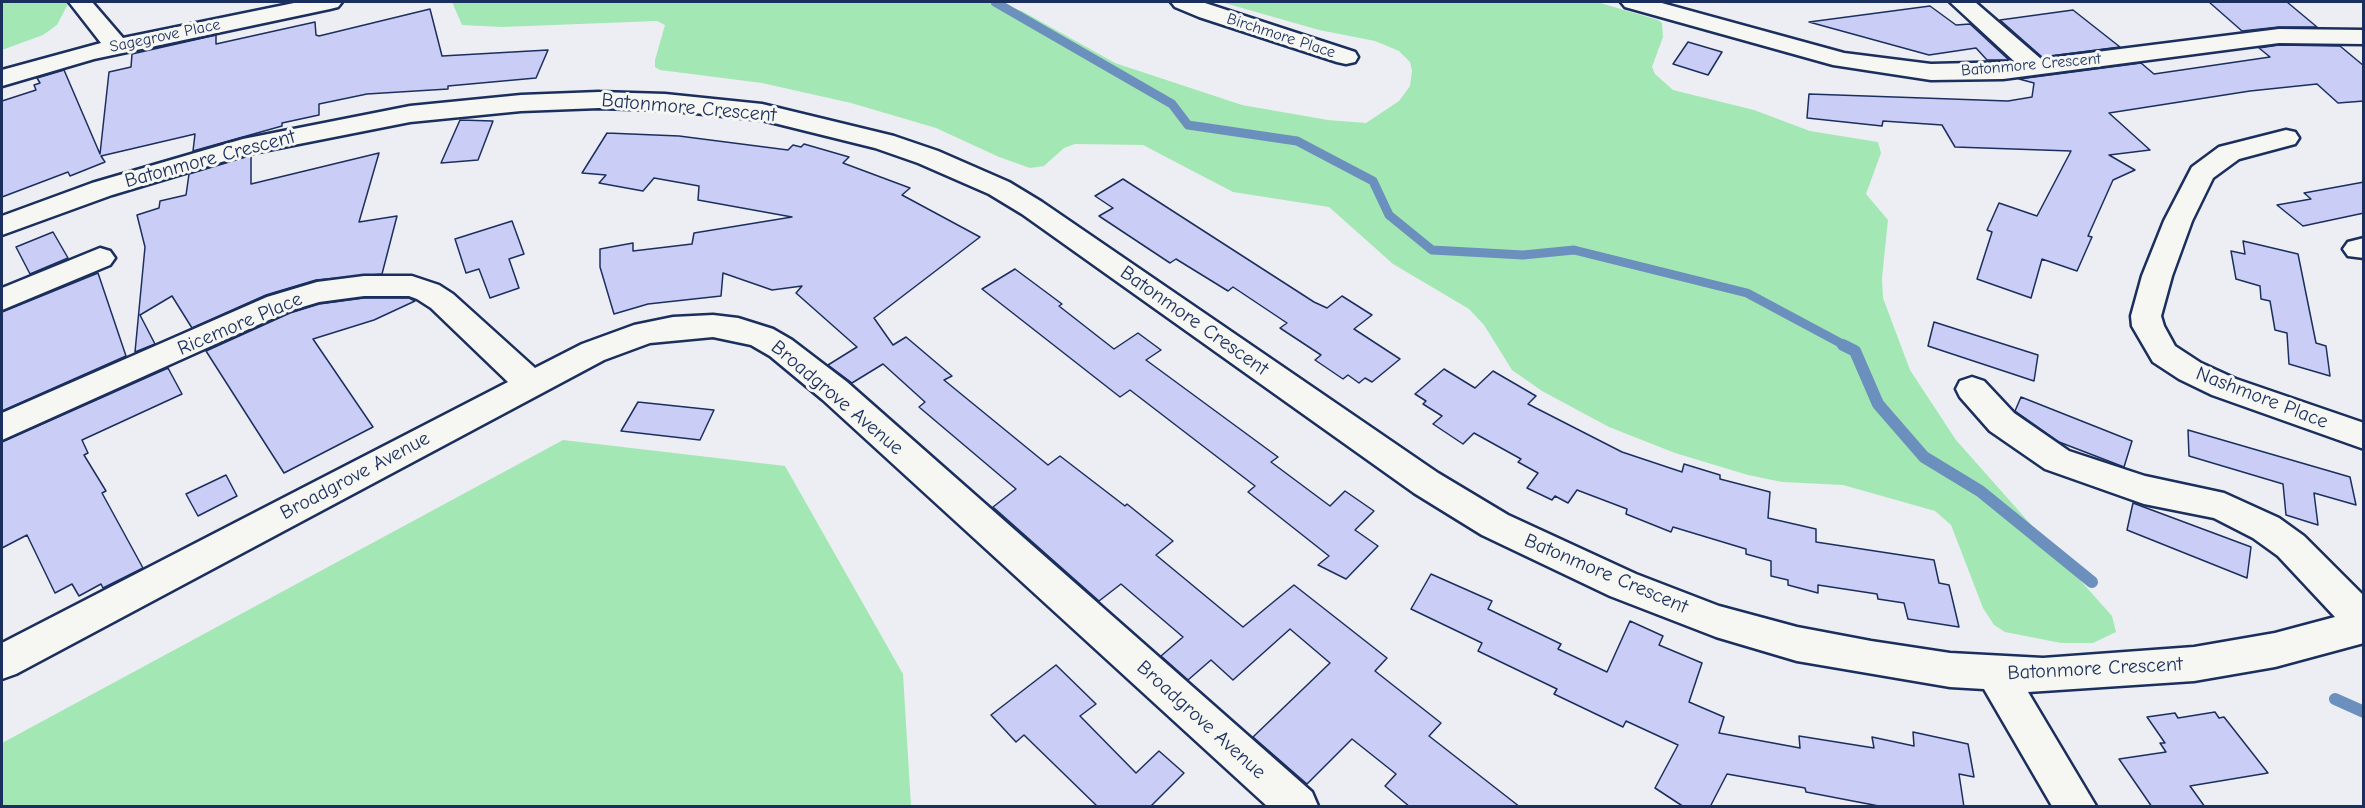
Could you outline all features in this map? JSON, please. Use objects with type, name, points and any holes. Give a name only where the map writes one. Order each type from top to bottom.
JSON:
[{"type":"street","points":[[80,2],[117,47]]},
{"type":"street","name":"Sagegrove Place","points":[[2,78],[117,47],[330,2]]},
{"type":"street","name":"Birchmore Place","points":[[1183,2],[1207,12],[1346,57]]},
{"type":"street","name":"Batonmore Crescent","points":[[1633,2],[1842,60],[1890,68],[1969,72],[2036,67],[2279,36],[2364,37]]},
{"type":"street","points":[[1961,2],[2036,67]]},
{"type":"street","name":"Batonmore Crescent","points":[[2,226],[122,182],[243,147],[348,125],[457,108],[599,100],[665,102],[762,112],[819,124],[884,142],[928,157],[1007,193],[1032,208],[1426,483],[1495,525],[1554,555],[1623,585],[1716,621],[1797,644],[1882,660],[1996,674],[2108,672],[2194,664],[2275,650],[2364,624]]},
{"type":"street","name":"Nashmore Place","points":[[2286,138],[2229,153],[2202,173],[2178,221],[2157,276],[2146,316],[2148,326],[2163,354],[2190,370],[2224,387],[2364,436]]},
{"type":"street","points":[[2,300],[100,258]]},
{"type":"street","name":"Ricemore Place","points":[[2,427],[278,304],[317,292],[364,286],[412,286],[428,292],[442,301],[530,383]]},
{"type":"street","name":"Broadgrove Avenue","points":[[2,662],[530,383],[602,348],[645,333],[673,328],[713,326],[738,329],[762,336],[781,348],[835,391],[1297,807]]},
{"type":"street","points":[[1972,389],[2002,422],[2057,460],[2144,490],[2224,507],[2266,528],[2290,546],[2364,624]]},
{"type":"street","points":[[1996,674],[2075,807]]},
{"type":"green space","points":[[2,2],[69,2],[57,25],[43,35],[2,50]]},
{"type":"green space","points":[[452,2],[984,2],[1022,11],[1115,63],[1242,105],[1328,120],[1366,123],[1399,101],[1410,86],[1412,71],[1410,62],[1399,51],[1375,41],[1319,30],[1221,2],[1597,2],[1658,20],[1662,23],[1663,37],[1652,67],[1655,74],[1673,90],[1754,110],[1810,131],[1878,142],[1881,153],[1866,194],[1888,220],[1882,278],[1883,298],[1910,370],[1956,440],[2112,616],[2116,632],[2093,643],[2061,643],[2005,632],[1994,625],[1983,608],[1951,525],[1935,511],[1843,485],[1782,482],[1748,475],[1675,453],[1609,427],[1542,391],[1512,370],[1484,325],[1469,309],[1393,264],[1329,207],[1233,192],[1143,145],[1075,144],[1064,148],[1044,166],[1030,168],[999,157],[936,128],[851,103],[762,83],[660,70],[655,67],[655,60],[665,25],[657,21],[502,27],[462,25]]},
{"type":"green space","points":[[563,440],[785,466],[903,674],[911,806],[2,806],[2,743]]},
{"type":"building","points":[[2209,2],[2287,2],[2317,27],[2279,27],[2242,31]]},
{"type":"building","points":[[1930,6],[1956,25],[1970,24],[2009,60],[1987,60],[1976,48],[1929,55],[1809,22]]},
{"type":"building","points":[[430,9],[442,56],[548,50],[536,78],[448,86],[448,89],[367,94],[319,104],[319,115],[282,123],[282,126],[193,151],[195,134],[101,156],[105,162],[70,176],[68,172],[2,197],[2,101],[36,90],[34,85],[40,83],[37,78],[64,70],[100,154],[109,72],[131,67],[132,54],[216,35],[216,44],[315,22],[316,35],[319,36]]},
{"type":"building","points":[[2073,10],[2120,47],[2042,57],[2000,20]]},
{"type":"building","points":[[1688,42],[1722,52],[1708,75],[1673,64]]},
{"type":"building","points":[[2279,45],[2340,46],[2364,66],[2364,101],[2338,103],[2317,84],[2250,91],[2109,113],[2150,150],[2109,155],[2135,170],[2113,180],[2088,236],[2092,237],[2077,271],[2042,259],[2031,298],[1977,279],[1992,232],[1987,230],[1999,203],[2037,216],[2071,151],[1955,147],[1942,125],[1883,121],[1882,126],[1807,118],[1809,94],[2008,101],[2032,97],[2034,83],[2019,79],[2141,63],[2154,74],[2270,57],[2259,48]]},
{"type":"building","points":[[460,120],[493,121],[478,160],[441,163]]},
{"type":"building","points":[[607,133],[679,136],[788,150],[793,145],[801,147],[804,144],[849,157],[843,163],[910,188],[902,195],[980,237],[874,318],[893,345],[906,337],[952,376],[944,380],[1048,465],[1060,456],[1125,506],[1127,504],[1173,541],[1156,555],[1243,627],[1294,585],[1387,658],[1375,671],[1441,723],[1429,736],[1520,807],[1410,807],[1385,786],[1396,774],[1352,739],[1307,784],[1253,737],[1330,663],[1290,629],[1233,680],[1211,660],[1188,680],[1161,656],[1183,637],[1121,584],[1099,601],[993,507],[1016,489],[919,407],[925,402],[883,364],[852,383],[828,365],[857,347],[796,293],[802,286],[772,290],[723,273],[721,296],[648,304],[614,314],[600,267],[600,249],[633,243],[633,251],[692,244],[694,233],[792,217],[698,200],[699,186],[654,178],[643,191],[599,183],[606,175],[582,173]]},
{"type":"building","points":[[379,153],[359,222],[397,216],[382,274],[316,280],[266,295],[192,328],[172,296],[140,315],[155,344],[135,352],[145,247],[137,215],[159,208],[160,201],[186,195],[189,174],[249,156],[251,156],[251,184]]},
{"type":"building","points":[[1123,179],[1314,302],[1327,308],[1342,296],[1372,315],[1354,329],[1400,359],[1372,382],[1365,378],[1359,383],[1348,375],[1343,379],[1315,360],[1321,355],[1280,328],[1287,323],[1233,287],[1228,291],[1176,259],[1170,263],[1099,216],[1113,208],[1095,196]]},
{"type":"building","points":[[2364,182],[2364,213],[2303,226],[2277,205],[2311,199],[2304,193]]},
{"type":"building","points":[[512,221],[524,254],[509,259],[519,288],[490,298],[479,269],[466,273],[455,239]]},
{"type":"building","points":[[53,232],[68,258],[30,274],[16,247]]},
{"type":"building","points":[[2243,241],[2298,254],[2316,343],[2326,346],[2330,376],[2289,364],[2287,333],[2275,330],[2270,301],[2261,299],[2260,286],[2236,279],[2231,251],[2245,254]]},
{"type":"building","points":[[1015,269],[1062,304],[1059,306],[1114,349],[1138,333],[1161,350],[1146,360],[1278,457],[1271,462],[1330,506],[1345,491],[1374,511],[1355,530],[1378,546],[1346,579],[1318,565],[1329,556],[1248,492],[1255,486],[1130,390],[1120,397],[982,289]]},
{"type":"building","points":[[98,273],[126,356],[2,411],[2,312]]},
{"type":"building","points":[[364,298],[409,298],[415,301],[374,320],[313,339],[373,427],[284,473],[206,351],[290,313],[319,304]]},
{"type":"building","points":[[1934,322],[2038,355],[2034,381],[1928,346]]},
{"type":"building","points":[[168,368],[182,394],[82,440],[88,453],[84,455],[106,491],[102,493],[143,568],[103,588],[101,584],[79,596],[72,584],[55,593],[27,535],[2,548],[2,442]]},
{"type":"building","points":[[1444,369],[1475,388],[1493,371],[1536,396],[1528,404],[1622,452],[1682,472],[1684,464],[1720,475],[1720,479],[1770,492],[1768,518],[1816,529],[1816,542],[1934,560],[1939,583],[1949,585],[1959,627],[1908,619],[1904,603],[1878,599],[1877,594],[1818,585],[1818,593],[1788,585],[1788,580],[1771,576],[1771,561],[1746,554],[1746,549],[1673,527],[1671,532],[1626,514],[1627,509],[1577,490],[1568,503],[1555,496],[1552,500],[1527,488],[1538,473],[1518,462],[1521,459],[1474,433],[1463,444],[1433,424],[1442,416],[1423,404],[1426,401],[1415,394]]},
{"type":"building","points":[[2021,397],[2132,441],[2124,467],[2059,442],[2015,411]]},
{"type":"building","points":[[638,402],[714,410],[700,440],[621,431]]},
{"type":"building","points":[[2188,430],[2350,477],[2356,505],[2314,493],[2318,525],[2286,515],[2283,484],[2189,456]]},
{"type":"building","points":[[226,475],[237,496],[198,516],[186,494]]},
{"type":"building","points":[[2133,503],[2251,547],[2247,578],[2127,530]]},
{"type":"building","points":[[1431,574],[1492,601],[1488,609],[1561,644],[1558,649],[1607,672],[1630,621],[1663,636],[1659,645],[1702,663],[1689,702],[1724,717],[1719,733],[1800,748],[1799,736],[1874,748],[1872,737],[1914,746],[1913,732],[1968,744],[1974,777],[1959,774],[1964,807],[1884,807],[1806,792],[1805,788],[1727,774],[1710,807],[1684,807],[1655,788],[1678,745],[1626,721],[1623,727],[1554,694],[1557,689],[1478,651],[1482,643],[1411,609]]},
{"type":"building","points":[[1056,665],[1096,704],[1080,716],[1136,773],[1159,751],[1184,773],[1150,807],[1098,807],[1024,735],[1016,742],[991,715]]},
{"type":"building","points":[[2215,712],[2219,718],[2224,717],[2268,773],[2190,786],[2205,807],[2152,807],[2119,759],[2166,752],[2160,743],[2165,743],[2147,717],[2175,713],[2178,718]]},
{"type":"waterway","points":[[995,2],[1172,104],[1188,125],[1297,141],[1373,181],[1389,215],[1432,250],[1523,255],[1574,250],[1747,293],[1846,346]]},
{"type":"waterway","points":[[1843,345],[1855,351],[1878,404],[1924,457],[1980,491],[2092,582]]},
{"type":"waterway","points":[[2335,699],[2364,712]]}]
